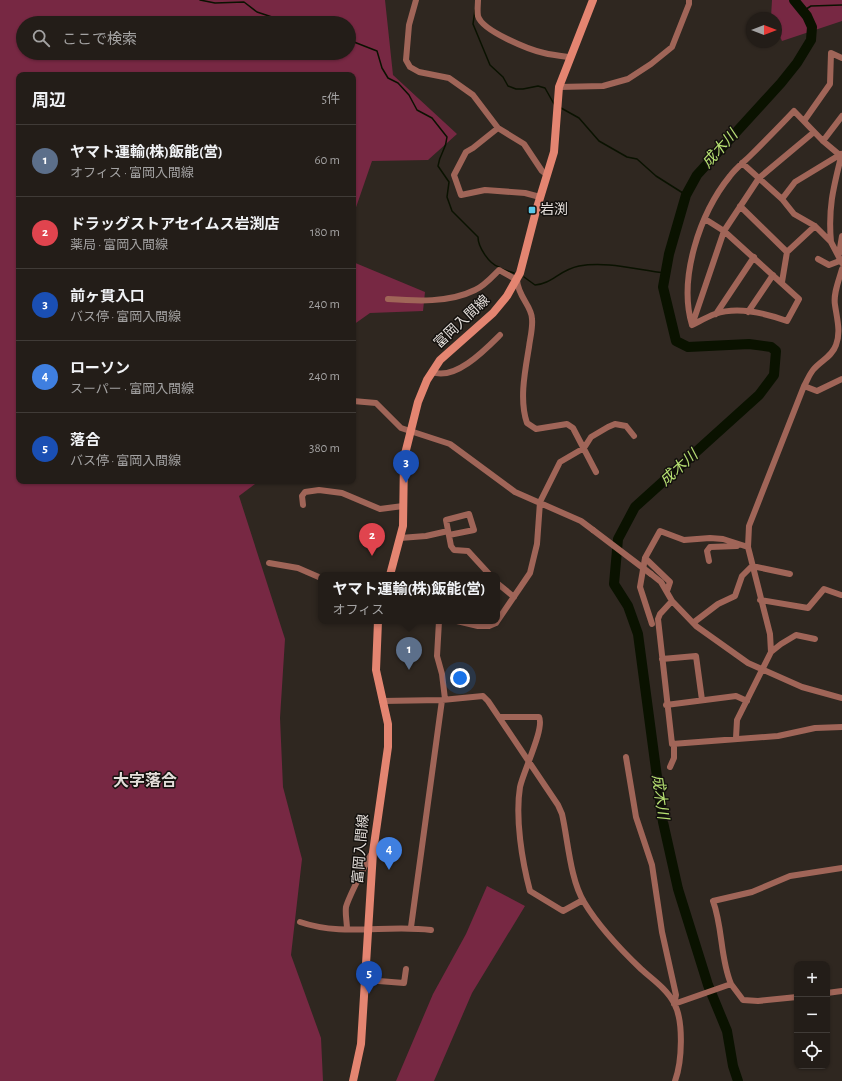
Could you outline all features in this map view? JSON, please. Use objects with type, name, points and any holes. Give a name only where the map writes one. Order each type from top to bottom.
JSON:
[{"type":"main road","name":"富岡入間線","points":[[391,572],[400,538],[403,506],[403,470],[410,432],[422,390],[432,372],[446,353],[493,313],[507,296],[517,280],[523,266],[540,197],[556,143],[559,87],[569,57],[593,0]]},
{"type":"main road","name":"富岡入間線","points":[[353,1081],[361,1044],[373,852],[388,747],[388,724],[376,670],[378,624]]},
{"type":"street","points":[[416,0],[409,25],[407,46],[406,60],[410,67],[419,72],[449,78],[472,95],[498,128],[524,144],[542,171],[547,175]]},
{"type":"street","points":[[478,0],[478,16],[482,22],[493,31],[511,41],[544,53],[569,57]]},
{"type":"street","points":[[559,87],[603,86],[628,79],[640,71],[672,46],[689,4],[688,0]]},
{"type":"street","points":[[804,121],[830,84],[832,53],[842,58]]},
{"type":"street","points":[[692,325],[689,314],[690,265],[705,219],[717,194],[730,175],[794,111],[823,141],[841,156]]},
{"type":"street","points":[[823,141],[842,116]]},
{"type":"street","points":[[498,128],[466,152],[454,175],[461,195],[485,190],[525,193],[540,197]]},
{"type":"street","points":[[692,325],[724,231],[759,178],[814,132]]},
{"type":"street","points":[[782,198],[795,182],[841,156]]},
{"type":"street","points":[[831,242],[829,218],[832,193],[841,156]]},
{"type":"street","points":[[742,163],[782,198],[794,214],[815,226],[831,242],[841,259]]},
{"type":"street","points":[[740,206],[787,252]]},
{"type":"street","points":[[692,325],[716,314],[748,312],[767,314],[787,321],[799,299],[724,231],[705,219]]},
{"type":"street","points":[[782,282],[787,252],[815,226]]},
{"type":"street","points":[[841,259],[842,236]]},
{"type":"street","points":[[716,314],[754,257]]},
{"type":"street","points":[[818,259],[829,265],[841,259]]},
{"type":"street","points":[[771,652],[770,634],[760,600],[748,547],[749,522],[804,386],[813,370],[831,355],[836,346],[839,332],[840,313],[835,305],[836,288],[842,269]]},
{"type":"street","points":[[388,299],[417,301],[452,298],[476,290],[499,270],[517,280],[518,290],[532,314],[533,322],[524,375],[524,414],[527,423],[536,429],[567,424],[573,428],[596,472]]},
{"type":"street","points":[[748,312],[773,275]]},
{"type":"street","points":[[432,372],[438,374],[449,372],[472,362],[500,335]]},
{"type":"street","points":[[804,386],[817,391],[842,379]]},
{"type":"street","points":[[356,401],[376,403],[396,424],[410,432],[450,444],[515,492],[581,521],[652,574],[661,582],[672,601],[694,623],[748,663],[802,687],[842,698]]},
{"type":"street","points":[[500,617],[524,585],[530,573],[537,544],[540,502],[560,462],[584,448],[591,437],[615,424],[626,426],[634,436]]},
{"type":"street","points":[[303,505],[302,496],[305,492],[320,490],[342,492],[380,509],[403,506]]},
{"type":"street","points":[[400,538],[426,536],[449,533],[474,530],[468,514],[446,520],[449,533],[451,546],[454,550],[468,551],[487,572]]},
{"type":"street","points":[[652,624],[640,587],[645,558],[660,531],[684,540],[710,538],[722,539],[748,547]]},
{"type":"street","points":[[709,561],[707,551],[710,546],[723,545],[748,547]]},
{"type":"street","points":[[645,558],[670,582],[667,591]]},
{"type":"street","points":[[269,563],[298,568],[318,577]]},
{"type":"street","points":[[752,566],[790,574]]},
{"type":"street","points":[[694,623],[718,604],[735,596],[742,576],[752,566]]},
{"type":"street","points":[[500,585],[514,597]]},
{"type":"street","points":[[760,600],[808,608],[824,589],[841,594]]},
{"type":"street","points":[[670,767],[674,758],[674,744],[672,744],[666,705],[658,619],[660,614],[672,601]]},
{"type":"street","points":[[411,927],[443,699],[442,674],[437,656],[438,624]]},
{"type":"street","points":[[470,624],[478,626],[489,626],[494,624]]},
{"type":"street","points":[[736,738],[738,720],[771,652],[796,635],[815,639]]},
{"type":"street","points":[[662,659],[696,656],[702,700]]},
{"type":"street","points":[[382,701],[483,696],[529,760],[562,814],[575,875],[583,900],[603,929],[636,964],[664,990],[674,1004],[678,1014],[680,1036],[678,1070],[674,1081]]},
{"type":"street","points":[[666,705],[736,696],[747,701]]},
{"type":"street","points":[[499,717],[539,717],[540,720],[537,737],[520,787],[519,832],[530,891],[563,911],[583,900]]},
{"type":"street","points":[[674,744],[736,738],[778,736],[815,728],[842,727]]},
{"type":"street","points":[[626,757],[636,817],[652,865],[662,932],[676,995],[674,1004]]},
{"type":"street","points":[[347,929],[346,907],[362,873],[366,860],[373,852]]},
{"type":"street","points":[[794,997],[758,1001],[743,1000],[730,984],[726,972],[718,916],[713,901],[752,892],[790,876],[842,868]]},
{"type":"street","points":[[300,922],[313,926],[347,929],[369,930],[411,927],[431,930]]},
{"type":"street","points":[[366,980],[404,983],[406,969]]},
{"type":"street","points":[[674,1004],[730,984]]},
{"type":"street","points":[[830,993],[842,991]]},
{"type":"shaded area","points":[[0,0],[385,0],[393,75],[457,134],[428,160],[372,161],[356,207],[356,72],[16,72],[16,484],[255,484],[239,496],[285,639],[280,718],[283,787],[302,859],[291,955],[321,1038],[323,1081],[0,1081]]},
{"type":"shaded area","points":[[772,0],[842,0],[842,21],[782,41],[782,12],[771,12]]},
{"type":"shaded area","points":[[356,263],[425,292],[423,311],[370,313],[356,323]]},
{"type":"shaded area","points":[[487,886],[525,906],[472,993],[434,1081],[396,1081],[433,994],[466,934]]},
{"type":"waterway","points":[[200,0],[215,3],[244,2],[257,12],[269,16]]},
{"type":"waterway","name":"成木川","points":[[738,1081],[733,1066],[727,1031],[708,985],[678,889],[663,822],[638,634],[628,606],[614,584],[618,539],[635,507],[759,395],[774,375],[776,351],[771,347],[749,344],[688,347],[676,341],[663,287],[669,254],[686,195],[697,175],[781,83],[797,63],[811,40],[812,27],[807,16],[794,0]]},
{"type":"waterway","points":[[803,11],[811,6],[842,5]]},
{"type":"waterway","points":[[475,10],[473,24],[490,65],[503,77],[508,86],[516,89],[538,86],[545,88],[554,104]]},
{"type":"waterway","points":[[356,43],[377,51],[382,68],[388,78],[398,83],[409,95],[417,110],[432,118],[447,137],[438,166],[449,182],[447,197],[452,211],[478,237],[478,241],[488,259],[499,267]]},
{"type":"waterway","points":[[561,108],[579,118],[599,141],[627,157],[637,159],[656,176],[686,195]]},
{"type":"waterway","points":[[524,277],[535,285],[541,284],[572,268],[590,265],[612,265],[666,273]]},
{"type":"waterway","points":[[502,269],[514,273]]},
{"type":"place","name":"岩渕","points":[[532,210]]},
{"type":"place","name":"前ヶ貫入口","points":[[406,483]]},
{"type":"place","name":"ドラッグストアセイムス岩渕店","points":[[372,556]]},
{"type":"place","name":"ヤマト運輸(株)飯能(営)","points":[[409,670]]},
{"type":"place","name":"ローソン","points":[[389,870]]},
{"type":"place","name":"落合","points":[[369,994]]},
{"type":"district","name":"大字落合","points":[[145,781]]}]
